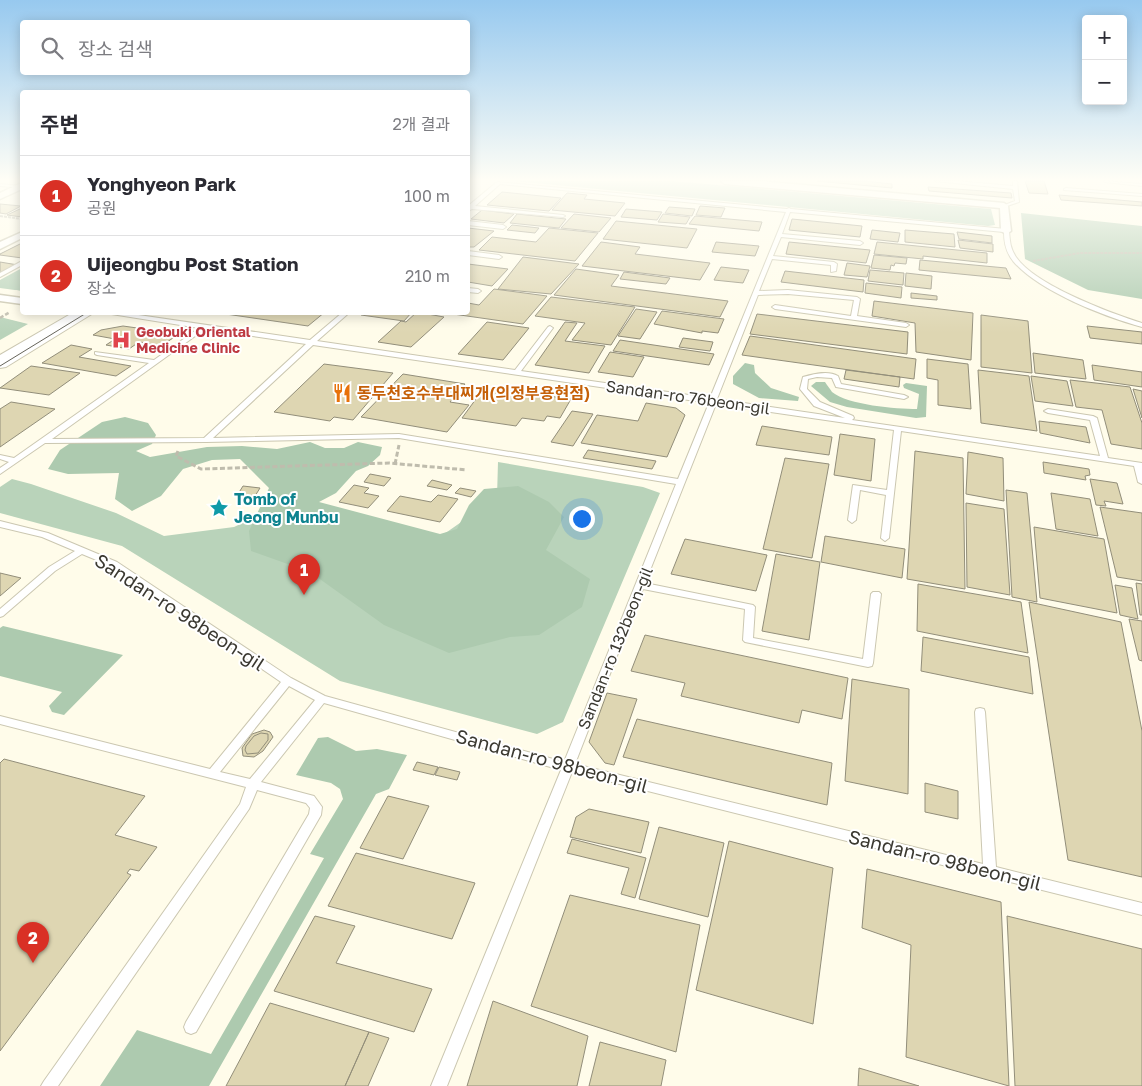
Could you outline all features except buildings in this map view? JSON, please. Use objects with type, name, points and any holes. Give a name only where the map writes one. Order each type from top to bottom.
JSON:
[{"type":"main road","points":[[0,363],[82,315]]},
{"type":"street","points":[[0,246],[20,236]]},
{"type":"street","points":[[0,298],[20,301]]},
{"type":"lane","name":"Sandan-ro 132beon-gil","points":[[439,1086],[568,767],[779,232]]},
{"type":"lane","points":[[1006,232],[1008,248],[1023,268],[1064,294],[1116,317],[1142,325]]},
{"type":"lane","points":[[778,235],[860,243]]},
{"type":"lane","points":[[470,253],[499,257]]},
{"type":"lane","points":[[770,257],[834,264],[833,270]]},
{"type":"lane","points":[[0,275],[20,264]]},
{"type":"lane","points":[[470,290],[478,291]]},
{"type":"lane","points":[[756,293],[788,292],[857,299],[854,318]]},
{"type":"lane","points":[[775,307],[906,325]]},
{"type":"lane","name":"Sandan-ro 76beon-gil","points":[[122,315],[1139,465]]},
{"type":"lane","points":[[206,440],[344,315]]},
{"type":"lane","points":[[0,472],[204,327]]},
{"type":"lane","points":[[518,372],[550,328]]},
{"type":"lane","points":[[97,353],[155,362]]},
{"type":"lane","points":[[862,423],[817,404],[803,389],[805,378],[817,375],[835,376],[838,386],[904,397]]},
{"type":"lane","points":[[1048,411],[1093,418],[1104,459]]},
{"type":"lane","points":[[886,538],[898,428]]},
{"type":"lane","points":[[43,441],[399,436],[681,482]]},
{"type":"lane","points":[[0,457],[16,460]]},
{"type":"lane","points":[[1139,465],[1142,482]]},
{"type":"lane","points":[[852,520],[856,487],[891,493]]},
{"type":"lane","name":"Sandan-ro 98beon-gil","points":[[0,524],[46,535],[114,564],[288,682],[322,699],[568,767],[1142,909]]},
{"type":"lane","points":[[0,614],[52,569],[82,550]]},
{"type":"lane","points":[[640,584],[750,606],[748,640],[868,663],[876,594]]},
{"type":"lane","points":[[212,774],[288,682]]},
{"type":"lane","points":[[49,1086],[245,806],[253,784],[322,699]]},
{"type":"lane","points":[[980,712],[990,871]]},
{"type":"lane","points":[[0,720],[310,799],[316,807],[315,815],[190,1027]]},
{"type":"path","points":[[1020,264],[1080,253],[1142,253]]},
{"type":"path","points":[[395,464],[400,442]]},
{"type":"path","points":[[180,446],[176,456],[202,469],[395,464],[467,470]]},
{"type":"green space","points":[[1023,232],[1142,232],[1142,299],[1088,290],[1025,259]]},
{"type":"green space","points":[[20,269],[20,291],[0,288],[0,280]]},
{"type":"green space","points":[[0,317],[28,324],[0,340]]},
{"type":"green space","points":[[745,363],[754,365],[755,373],[771,388],[799,397],[798,401],[759,398],[733,384],[733,376]]},
{"type":"green space","points":[[816,382],[825,382],[832,392],[849,400],[908,409],[917,409],[919,394],[904,388],[903,385],[906,383],[927,386],[926,417],[916,418],[847,407],[830,402],[811,386]]},
{"type":"green space","points":[[125,417],[148,423],[156,435],[152,444],[136,451],[150,457],[207,447],[242,446],[277,449],[310,442],[325,448],[344,448],[358,442],[382,447],[380,455],[368,466],[356,471],[336,493],[319,502],[440,534],[457,529],[469,505],[484,489],[518,486],[549,502],[564,517],[546,550],[590,579],[582,607],[539,635],[510,637],[449,653],[384,625],[310,572],[251,551],[249,531],[269,488],[240,459],[212,460],[183,469],[161,496],[132,511],[115,499],[119,473],[68,474],[48,469],[60,450],[102,422]]},
{"type":"green space","points":[[498,462],[643,487],[660,493],[563,722],[537,734],[340,681],[122,546],[0,513],[0,487],[12,479],[116,513],[164,536],[234,527],[268,511],[416,550],[447,532],[497,497]]},
{"type":"green space","points":[[3,626],[123,655],[64,715],[52,712],[49,706],[62,692],[0,676],[0,628]]},
{"type":"green space","points":[[328,737],[356,751],[377,749],[407,755],[389,789],[376,794],[209,1086],[100,1086],[137,1030],[211,1054],[324,858],[310,854],[343,799],[340,789],[331,783],[296,775],[318,738]]},
{"type":"pier","points":[[16,290],[20,291],[20,305],[4,314],[0,313],[0,299]]},
{"type":"tram line","points":[[0,366],[83,315]]},
{"type":"place","name":"Geobuki Oriental Medicine Clinic","points":[[121,340]]},
{"type":"place","name":"동두천호수부대찌개(의정부용현점)","points":[[342,393]]},
{"type":"place","name":"Tomb of Jeong Munbu","points":[[219,508]]},
{"type":"place","name":"Yonghyeon Park","points":[[304,595]]},
{"type":"place","name":"Uijeongbu Post Station","points":[[33,963]]}]
